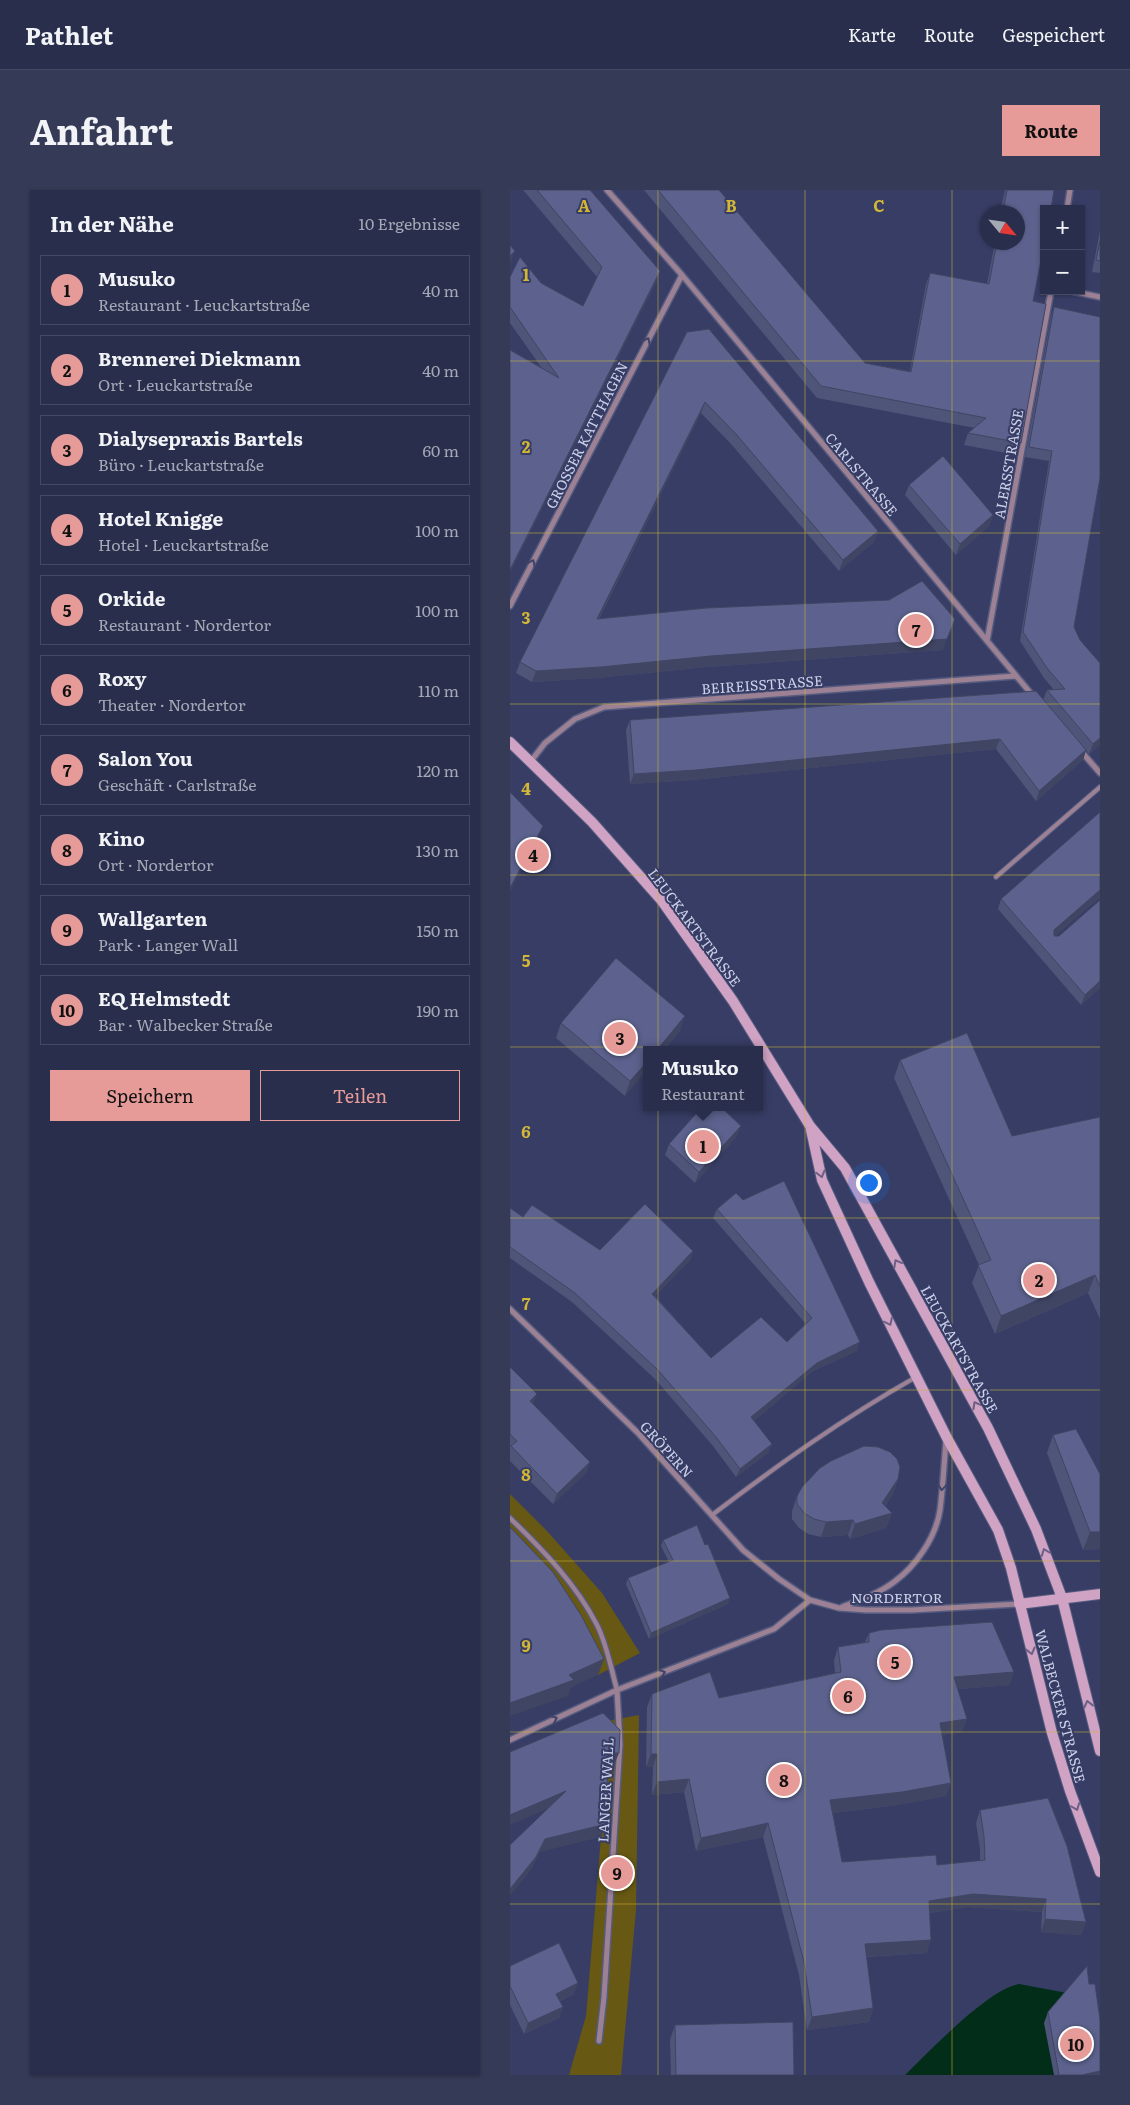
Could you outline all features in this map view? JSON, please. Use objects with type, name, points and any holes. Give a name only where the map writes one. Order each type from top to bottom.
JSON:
[{"type":"main road","name":"LEUCKARTSTRASSE","points":[[510,742],[592,822],[662,901],[733,1001],[761,1046]]},
{"type":"main road","name":"LEUCKARTSTRASSE","points":[[763,1050],[810,1126],[844,1168],[988,1428],[1036,1529],[1062,1598]]},
{"type":"main road","name":"LEUCKARTSTRASSE","points":[[810,1126],[822,1180],[916,1377],[998,1530],[1011,1568],[1019,1604]]},
{"type":"main road","points":[[1019,1604],[1100,1594]]},
{"type":"main road","name":"WALBECKER STRASSE","points":[[1062,1598],[1100,1751]]},
{"type":"main road","name":"WALBECKER STRASSE","points":[[1019,1604],[1052,1733],[1070,1791],[1100,1872]]},
{"type":"street","name":"CARLSTRASSE","points":[[607,190],[682,275],[1035,698]]},
{"type":"street","points":[[1068,205],[1070,190]]},
{"type":"street","name":"GROSSER KATTHAGEN","points":[[510,606],[682,275]]},
{"type":"street","points":[[1085,294],[1100,297]]},
{"type":"street","name":"ALERSSTRASSE","points":[[987,641],[1050,295]]},
{"type":"street","name":"BEIREISSTRASSE","points":[[530,761],[545,743],[575,719],[604,707],[1015,676]]},
{"type":"street","points":[[1074,743],[1100,773]]},
{"type":"street","name":"GRÖPERN","points":[[510,1309],[639,1434],[743,1550],[779,1579],[810,1600]]},
{"type":"street","points":[[839,1608],[873,1595],[894,1582],[912,1565],[932,1537],[940,1511],[947,1438]]},
{"type":"street","points":[[510,1518],[570,1583],[584,1603],[597,1625],[607,1651],[616,1690]]},
{"type":"street","points":[[510,1740],[616,1690],[774,1629],[810,1600]]},
{"type":"street","name":"NORDERTOR","points":[[810,1600],[839,1608],[912,1610],[1019,1604]]},
{"type":"street","name":"LANGER WALL","points":[[599,2041],[604,1997],[620,1744],[616,1690]]},
{"type":"lane","points":[[996,877],[1100,787]]},
{"type":"lane","points":[[712,1515],[782,1462],[858,1410],[916,1377]]},
{"type":"shaded area","points":[[510,1494],[547,1531],[602,1593],[640,1653],[598,1675],[510,1548]]},
{"type":"shaded area","points":[[639,1715],[636,1910],[621,2075],[569,2075],[586,2016],[601,1837],[603,1793],[596,1723]]},
{"type":"shaded area","points":[[1019,1984],[1078,1995],[1096,2075],[905,2075],[943,2037],[991,1997],[1006,1988]]},
{"type":"building","points":[[537,190],[590,190],[660,271],[510,570],[510,350],[559,378],[510,307],[510,277],[520,257],[541,283],[583,306],[602,267]]},
{"type":"building","points":[[658,190],[719,190],[865,363],[911,372],[930,273],[989,284],[995,250],[1025,250],[1025,205],[1004,205],[1007,190],[1054,190],[1052,205],[1040,205],[1040,265],[1033,301],[1046,304],[1021,443],[968,433],[986,418],[821,386]]},
{"type":"building","points":[[1100,241],[1100,261],[1096,260]]},
{"type":"building","points":[[510,245],[515,251],[510,256]]},
{"type":"building","points":[[1054,307],[1100,317],[1100,478],[1074,627],[1080,640],[1100,663],[1100,738],[1093,744],[1047,690],[1065,689],[1047,668],[1023,632],[1052,451],[1029,447]]},
{"type":"building","points":[[709,329],[878,531],[843,560],[736,434],[705,402],[597,619],[707,608],[889,600],[922,581],[955,619],[947,639],[536,671],[520,662],[687,332]]},
{"type":"building","points":[[943,456],[993,515],[960,544],[909,485]]},
{"type":"building","points":[[1036,691],[1086,750],[1039,791],[1000,739],[696,770],[634,774],[630,720]]},
{"type":"building","points":[[510,792],[543,826],[510,888]]},
{"type":"building","points":[[1100,812],[1100,890],[1054,930],[1054,936],[1059,936],[1100,900],[1100,981],[1085,995],[1001,899]]},
{"type":"building","points":[[616,958],[685,1016],[660,1046],[643,1046],[643,1066],[630,1081],[561,1023]]},
{"type":"building","points":[[967,1033],[1012,1136],[1100,1117],[1100,1287],[1095,1275],[1001,1316],[978,1265],[991,1260],[900,1060]]},
{"type":"building","points":[[698,1111],[725,1111],[741,1126],[699,1172],[669,1144]]},
{"type":"building","points":[[784,1181],[860,1342],[817,1363],[751,1417],[772,1444],[740,1469],[716,1437],[658,1370],[575,1293],[510,1247],[510,1208],[523,1217],[532,1205],[600,1250],[645,1204],[693,1251],[652,1294],[711,1358],[761,1317],[787,1342],[812,1318],[717,1209],[736,1193],[743,1200]]},
{"type":"building","points":[[510,1367],[537,1394],[530,1401],[590,1462],[557,1494],[511,1446],[517,1441],[510,1434]]},
{"type":"building","points":[[1076,1429],[1100,1474],[1100,1532],[1090,1532],[1053,1435]]},
{"type":"building","points":[[864,1446],[878,1447],[890,1452],[897,1459],[900,1467],[898,1479],[882,1503],[892,1513],[855,1524],[853,1520],[826,1522],[814,1519],[804,1513],[797,1504],[797,1496],[802,1487],[820,1468]]},
{"type":"building","points":[[697,1525],[705,1545],[708,1544],[730,1598],[651,1633],[628,1578],[673,1560],[663,1540]]},
{"type":"building","points":[[510,1527],[553,1572],[581,1615],[604,1659],[569,1675],[574,1680],[510,1703]]},
{"type":"building","points":[[992,1622],[1014,1672],[954,1677],[967,1719],[940,1723],[951,1783],[902,1792],[830,1800],[842,1862],[936,1855],[937,1865],[985,1860],[980,1810],[1048,1798],[1067,1846],[1086,1922],[1045,1919],[1046,1899],[973,1894],[929,1901],[931,1940],[865,1944],[873,2008],[812,2017],[804,1962],[768,1823],[701,1838],[689,1779],[657,1782],[657,1754],[651,1754],[652,1694],[710,1672],[719,1698],[841,1672],[838,1647],[869,1642],[869,1633],[881,1630]]},
{"type":"building","points":[[603,1713],[620,1730],[619,1753],[608,1753],[606,1824],[545,1839],[536,1857],[510,1889],[510,1845],[566,1791],[510,1815],[510,1752]]},
{"type":"building","points":[[559,1943],[578,1983],[556,1994],[563,2007],[528,2023],[510,1986],[510,1966]]},
{"type":"building","points":[[1087,1966],[1089,1984],[1095,1984],[1100,2020],[1100,2071],[1082,2075],[1059,2075],[1048,2012]]},
{"type":"building","points":[[793,2022],[794,2075],[676,2075],[675,2025]]},
{"type":"place","name":"Salon You","points":[[916,630]]},
{"type":"place","name":"Hotel Knigge","points":[[533,855]]},
{"type":"place","name":"Dialysepraxis Bartels","points":[[620,1038]]},
{"type":"place","name":"Musuko","points":[[703,1146]]},
{"type":"place","name":"Brennerei Diekmann","points":[[1039,1280]]},
{"type":"place","name":"Orkide","points":[[895,1662]]},
{"type":"place","name":"Roxy","points":[[848,1696]]},
{"type":"place","name":"Kino","points":[[784,1780]]},
{"type":"place","name":"Wallgarten","points":[[617,1873]]},
{"type":"place","name":"EQ Helmstedt","points":[[1076,2044]]}]
